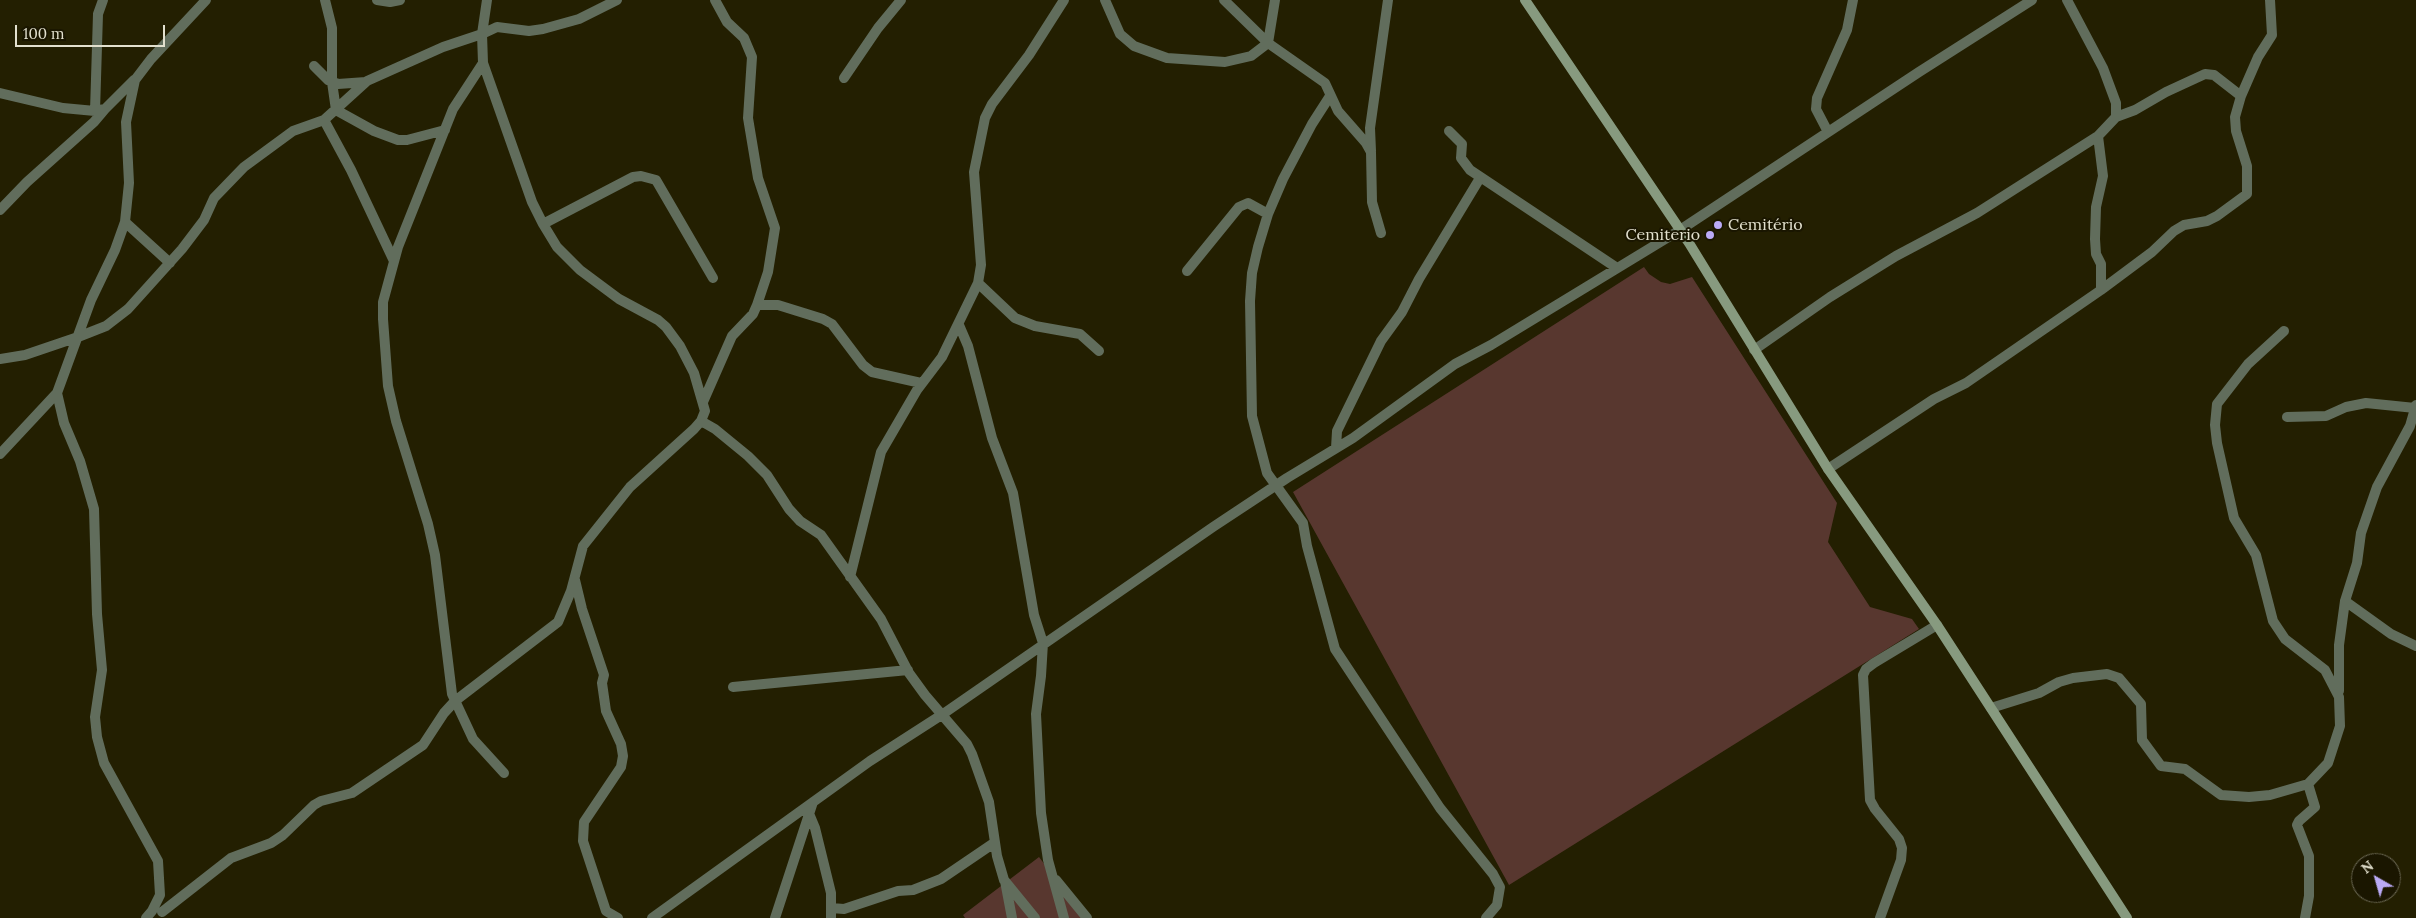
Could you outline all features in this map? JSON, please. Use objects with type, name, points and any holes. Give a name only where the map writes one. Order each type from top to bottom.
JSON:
[{"type":"street","points":[[100,110],[98,14],[103,0]]},
{"type":"street","points":[[0,210],[27,182],[94,122],[100,110],[135,80],[151,59],[206,0]]},
{"type":"street","points":[[325,0],[332,28],[332,82],[336,110]]},
{"type":"street","points":[[376,0],[390,2],[400,0]]},
{"type":"street","points":[[146,918],[161,911],[231,858],[271,843],[283,835],[314,805],[321,801],[352,793],[423,745],[455,700],[558,622],[565,608],[583,546],[630,487],[701,421],[705,411],[694,373],[680,346],[666,327],[658,320],[619,299],[580,270],[557,247],[543,224],[532,202],[483,63],[482,34],[487,0]]},
{"type":"street","points":[[596,11],[599,0]]},
{"type":"street","points":[[314,66],[332,82],[350,85],[367,81],[443,47],[497,27],[529,30],[544,29],[579,19],[617,0]]},
{"type":"street","points":[[703,402],[732,336],[753,314],[757,305],[768,272],[775,228],[758,178],[748,118],[752,57],[744,38],[727,22],[715,0]]},
{"type":"street","points":[[844,78],[878,28],[901,0]]},
{"type":"street","points":[[850,577],[881,452],[921,383],[942,357],[978,283],[981,256],[974,172],[985,118],[992,104],[1029,55],[1064,0]]},
{"type":"street","points":[[1105,0],[1120,34],[1134,46],[1167,58],[1225,62],[1251,56],[1268,42],[1275,0]]},
{"type":"street","points":[[1224,0],[1268,42],[1325,83],[1338,112],[1371,152]]},
{"type":"street","points":[[1381,233],[1372,202],[1370,128],[1388,0]]},
{"type":"street","points":[[1525,0],[1680,230],[1828,470],[1937,625],[2127,918]]},
{"type":"street","points":[[1828,132],[1816,109],[1817,98],[1847,30],[1853,0]]},
{"type":"street","points":[[2067,0],[2103,68],[2116,103],[2116,118]]},
{"type":"street","points":[[1828,470],[1934,398],[1966,383],[2101,290],[2152,252],[2174,231],[2184,225],[2207,221],[2217,216],[2247,194],[2247,166],[2236,131],[2235,117],[2241,96],[2258,58],[2272,36],[2270,0]]},
{"type":"street","points":[[652,918],[870,762],[1275,486],[1389,412],[1455,364],[1491,345],[1680,230],[2028,1]]},
{"type":"street","points":[[483,63],[460,96],[445,130],[394,261],[383,302],[388,386],[396,421],[428,524],[440,585],[452,694],[473,739],[504,773]]},
{"type":"street","points":[[1754,350],[1830,297],[1896,256],[1976,213],[2098,136],[2116,118],[2135,110],[2173,88],[2205,74],[2214,75],[2241,96]]},
{"type":"street","points":[[0,454],[57,393],[91,300],[115,250],[125,222],[129,183],[126,122],[135,80]]},
{"type":"street","points":[[0,359],[25,355],[106,326],[128,309],[170,263],[204,220],[214,198],[244,167],[293,131],[324,120],[367,81]]},
{"type":"street","points":[[0,93],[63,108],[100,110]]},
{"type":"street","points":[[1330,96],[1312,124],[1268,214],[1252,272],[1250,301],[1252,416],[1267,473],[1303,523],[1306,546],[1335,649],[1440,808],[1493,874],[1500,887],[1497,905],[1486,918]]},
{"type":"street","points":[[336,110],[374,132],[398,140],[407,140],[445,130]]},
{"type":"street","points":[[324,120],[351,170],[394,261]]},
{"type":"street","points":[[1449,131],[1462,144],[1462,158],[1465,164],[1480,178],[1519,201],[1617,268]]},
{"type":"street","points":[[2098,136],[2103,176],[2096,207],[2095,238],[2096,254],[2101,264],[2101,290]]},
{"type":"street","points":[[543,224],[612,187],[634,178],[641,176],[656,180],[713,278]]},
{"type":"street","points":[[1336,448],[1337,432],[1381,341],[1402,312],[1419,279],[1480,178]]},
{"type":"street","points":[[1187,272],[1239,207],[1248,203],[1268,214]]},
{"type":"street","points":[[125,222],[170,263]]},
{"type":"street","points":[[978,283],[1015,318],[1035,326],[1080,334],[1099,351]]},
{"type":"street","points":[[757,305],[778,305],[822,319],[832,324],[863,365],[872,372],[921,383]]},
{"type":"street","points":[[959,325],[968,346],[992,438],[1013,493],[1034,616],[1043,644],[1036,714],[1042,822],[1048,860],[1064,918]]},
{"type":"street","points":[[2284,331],[2248,364],[2218,404],[2215,425],[2217,443],[2234,518],[2256,555],[2273,621],[2285,639],[2318,664],[2334,684],[2339,697]]},
{"type":"street","points":[[57,393],[64,423],[80,461],[94,509],[102,670],[96,703],[95,729],[104,764],[158,860],[161,911]]},
{"type":"street","points":[[1990,708],[2039,693],[2050,686],[2074,678],[2107,674],[2114,675],[2125,684],[2141,704],[2142,740],[2161,766],[2185,769],[2215,791],[2229,796],[2270,795],[2308,784],[2328,763],[2340,726],[2339,656],[2345,601],[2357,563],[2361,533],[2367,512],[2389,461],[2410,426],[2415,410],[2366,403],[2346,407],[2326,416],[2287,416]]},
{"type":"street","points":[[701,421],[720,433],[767,475],[789,509],[800,521],[821,535],[881,619],[908,670],[925,695],[943,714],[972,754],[988,802],[994,843],[1012,918]]},
{"type":"street","points":[[574,579],[604,675],[602,683],[606,711],[621,744],[623,756],[620,767],[584,822],[583,841],[606,910],[618,918]]},
{"type":"street","points":[[2345,601],[2391,634],[2416,646]]},
{"type":"street","points":[[1880,918],[1901,860],[1902,848],[1899,839],[1870,800],[1863,675],[1866,669],[1874,663],[1937,625]]},
{"type":"street","points":[[2318,664],[2329,664],[2339,656]]},
{"type":"street","points":[[733,687],[908,670]]},
{"type":"street","points":[[2305,918],[2309,896],[2309,856],[2297,825],[2315,807],[2308,784]]},
{"type":"street","points":[[775,918],[810,816],[813,802]]},
{"type":"street","points":[[810,816],[815,828],[831,893],[831,913],[898,891],[913,890],[941,879],[994,843]]},
{"type":"street","points":[[1054,877],[1088,918]]},
{"type":"street","points":[[1004,880],[1035,918]]},
{"type":"shaded area","points":[[1644,267],[1649,274],[1661,282],[1670,284],[1692,277],[1837,503],[1828,542],[1870,607],[1912,619],[1919,629],[1509,885],[1293,492]]},
{"type":"shaded area","points":[[1039,857],[1086,918],[965,918],[963,915]]},
{"type":"place","name":"Cemitério","points":[[1718,225]]},
{"type":"place","name":"Cemiterio","points":[[1710,235]]}]
